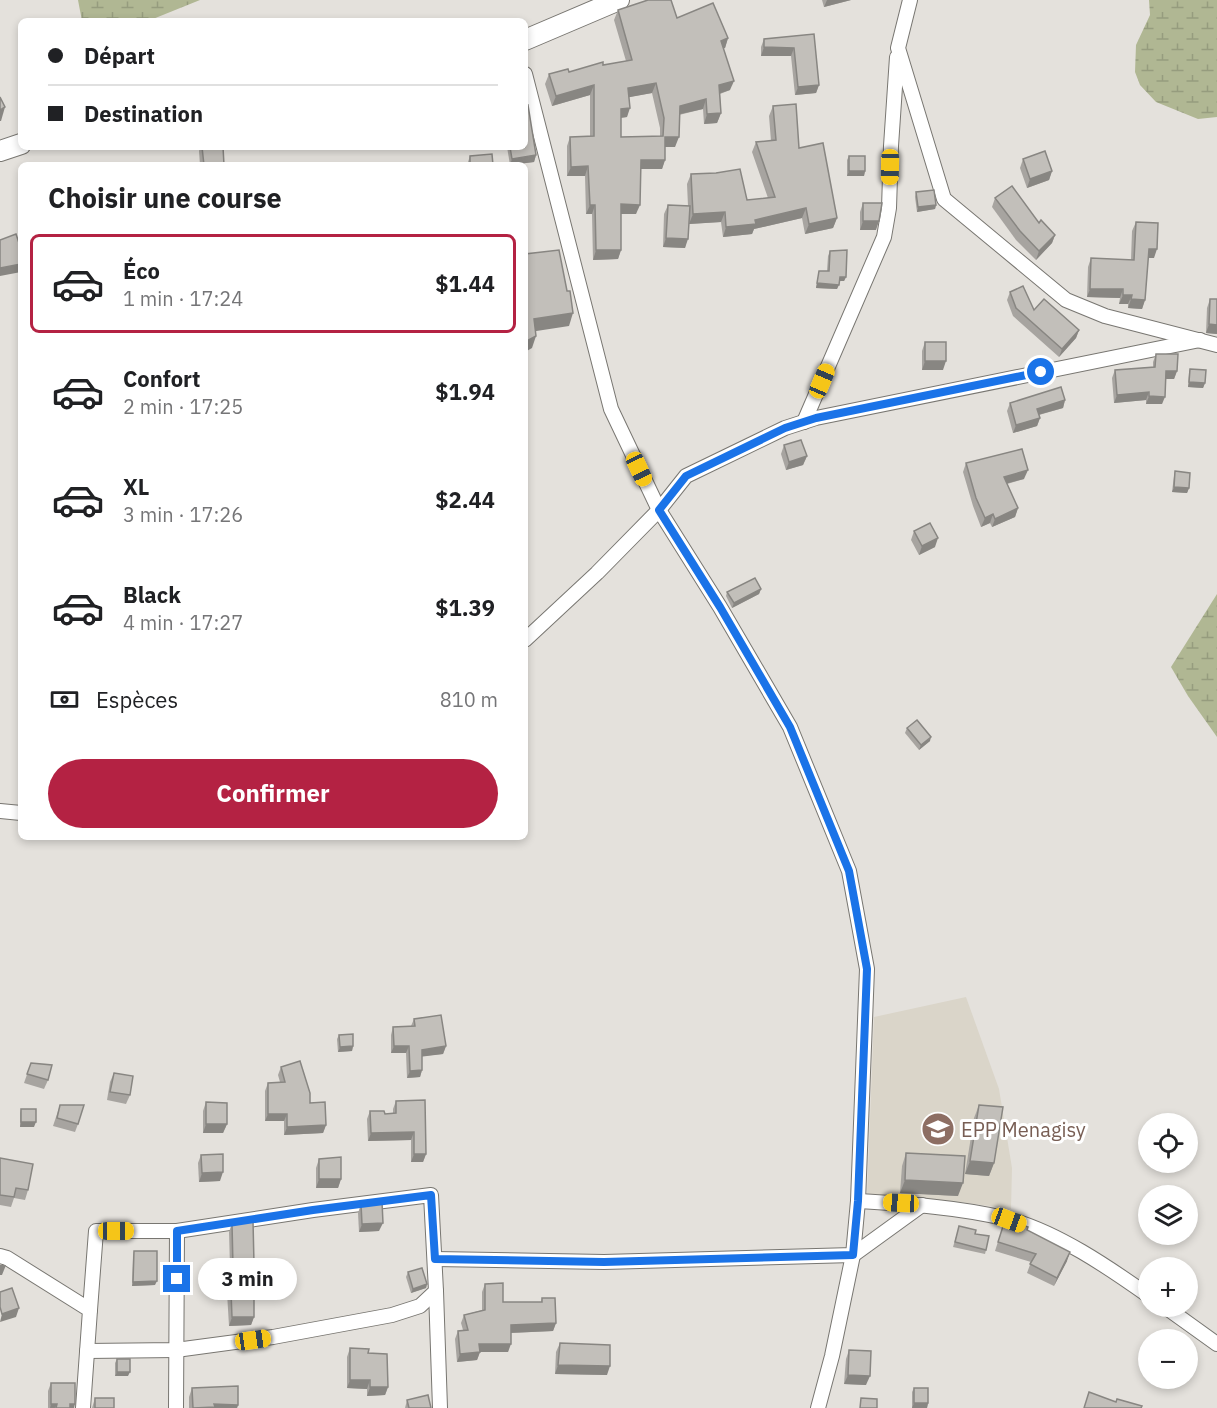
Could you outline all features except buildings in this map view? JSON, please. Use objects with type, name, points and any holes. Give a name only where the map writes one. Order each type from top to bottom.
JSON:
[{"type":"main road","points":[[528,39],[620,0]]},
{"type":"main road","points":[[0,152],[18,145]]},
{"type":"street","points":[[804,422],[884,237],[889,208],[898,48],[910,0]]},
{"type":"street","points":[[898,48],[944,199],[1066,300],[1105,316],[1217,345]]},
{"type":"street","points":[[528,86],[610,408],[659,510],[720,607],[790,727],[849,871],[867,969],[858,1201],[853,1255],[832,1356],[818,1408]]},
{"type":"street","points":[[528,637],[597,573],[659,510],[686,476],[785,428],[804,422],[1200,340]]},
{"type":"street","points":[[0,811],[18,813]]},
{"type":"street","points":[[83,1408],[96,1231],[177,1231],[431,1195],[440,1408]]},
{"type":"street","points":[[858,1201],[922,1205],[1009,1220],[1049,1234],[1138,1288]]},
{"type":"street","points":[[435,1259],[604,1262],[853,1255],[922,1205]]},
{"type":"street","points":[[176,1408],[177,1231]]},
{"type":"street","points":[[0,1256],[7,1258],[90,1310]]},
{"type":"street","points":[[87,1352],[176,1350],[273,1337],[392,1315],[420,1306],[436,1291]]},
{"type":"street","points":[[1179,1317],[1217,1344]]},
{"type":"shaded area","name":"EPP Menagisy","points":[[966,997],[999,1089],[1012,1168],[1011,1209],[960,1202],[867,1195],[874,1017]]},
{"type":"green space","points":[[78,0],[200,0],[155,18],[81,18]]},
{"type":"green space","points":[[1149,0],[1217,0],[1217,117],[1198,119],[1156,102],[1140,85],[1135,72],[1136,45],[1150,15]]},
{"type":"green space","points":[[1217,594],[1217,737],[1171,667]]},
{"type":"place","name":"EPP Menagisy","points":[[938,1129]]},
{"type":"route","points":[[177,1279],[177,1231],[431,1195],[435,1259],[604,1262],[853,1255],[858,1201],[867,969],[849,871],[790,727],[720,607],[659,510],[686,476],[785,428],[816,418],[1041,372]]}]
